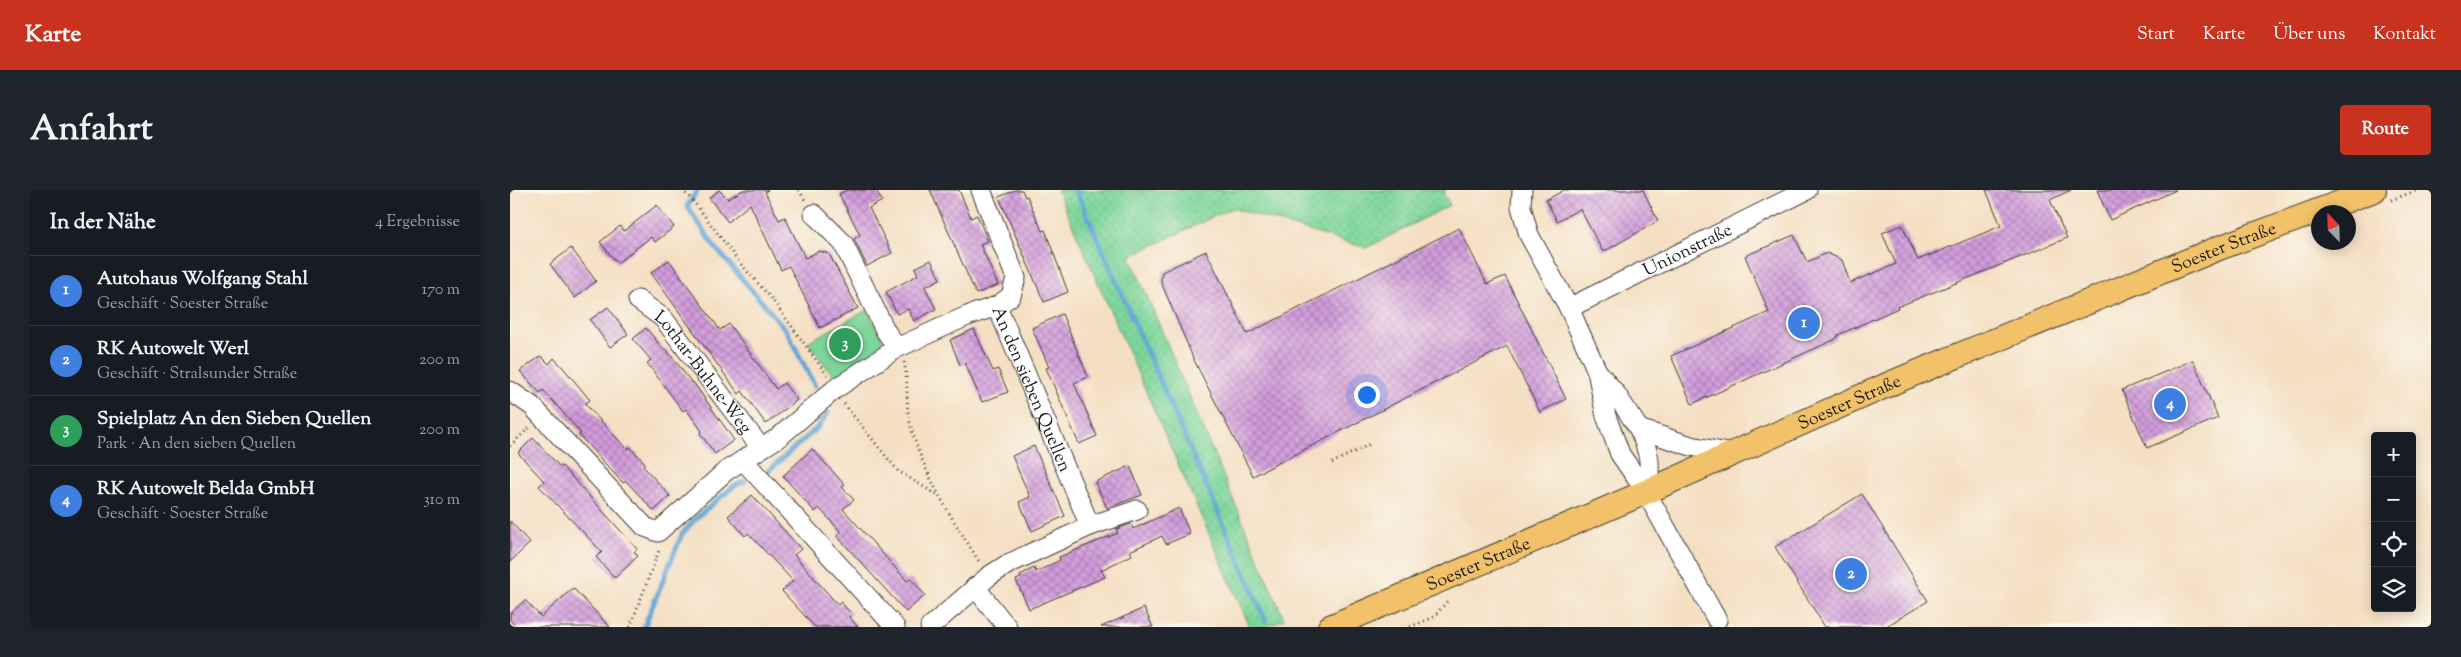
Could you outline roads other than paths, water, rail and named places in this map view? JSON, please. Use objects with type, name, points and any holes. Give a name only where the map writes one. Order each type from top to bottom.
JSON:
[{"type":"main road","name":"Soester Straße","points":[[1330,627],[1646,492],[1894,382],[2210,251],[2374,190]]},
{"type":"street","points":[[981,190],[1016,278],[1011,296],[998,306]]},
{"type":"street","points":[[1522,190],[1521,207],[1529,235],[1568,308],[1597,372],[1606,416],[1617,445],[1627,466],[1646,492],[1717,620]]},
{"type":"street","name":"Unionstraße","points":[[1568,308],[1807,190]]},
{"type":"street","points":[[814,214],[843,243],[885,330],[897,348]]},
{"type":"street","name":"Lothar-Buhne-Weg","points":[[638,300],[664,318],[761,448]]},
{"type":"street","name":"An den sieben Quellen","points":[[510,391],[532,406],[645,528],[658,532],[726,471],[779,437],[835,389],[897,348],[967,316],[998,306],[1090,526]]},
{"type":"street","points":[[1597,372],[1616,394],[1639,429],[1649,454],[1651,466],[1646,492]]},
{"type":"street","points":[[1639,429],[1684,444],[1733,454]]},
{"type":"street","points":[[743,460],[895,627]]},
{"type":"street","points":[[930,627],[982,582],[1008,564],[1090,526],[1137,510]]},
{"type":"street","points":[[982,582],[1007,627]]},
{"type":"waterway","points":[[698,190],[687,206],[714,246],[786,330],[815,386]]},
{"type":"waterway","points":[[1076,190],[1266,621]]},
{"type":"waterway","points":[[768,471],[818,427],[828,413]]},
{"type":"waterway","points":[[644,627],[682,534],[696,518],[734,486],[745,481]]},
{"type":"place","name":"Autohaus Wolfgang Stahl","points":[[1804,323]]},
{"type":"place","name":"Spielplatz An den Sieben Quellen","points":[[845,344]]},
{"type":"place","name":"RK Autowelt Belda GmbH","points":[[2170,404]]},
{"type":"place","name":"RK Autowelt Werl","points":[[1851,574]]}]
